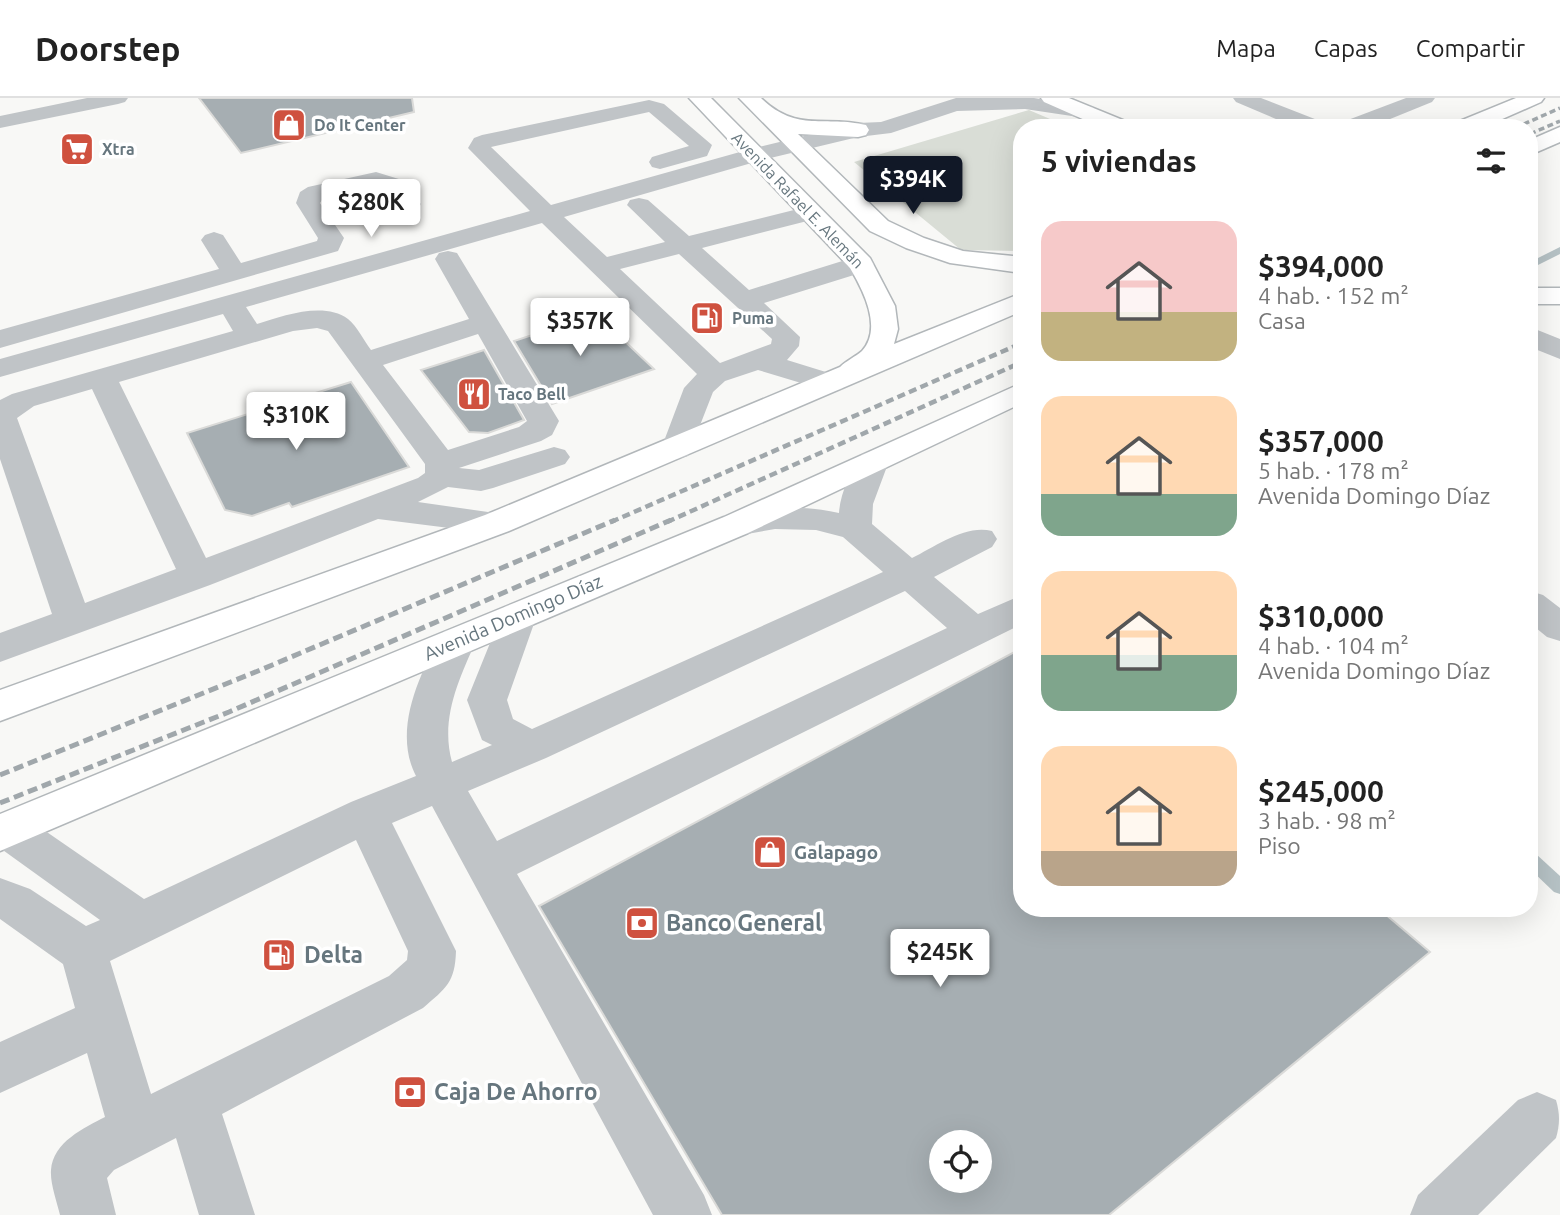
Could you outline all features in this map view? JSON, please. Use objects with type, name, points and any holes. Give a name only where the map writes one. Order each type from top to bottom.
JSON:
[{"type":"main road","name":"Avenida Rafael E. Alemán","points":[[699,98],[861,264],[878,292],[886,320],[876,352],[837,380]]},
{"type":"main road","name":"Avenida Rafael E. Alemán","points":[[749,98],[879,226],[915,243],[958,258],[1013,264]]},
{"type":"main road","points":[[1051,98],[1085,105]]},
{"type":"main road","points":[[1485,119],[1534,98]]},
{"type":"main road","points":[[767,114],[782,123],[805,129],[858,130]]},
{"type":"main road","points":[[1538,144],[1560,134]]},
{"type":"main road","points":[[1538,296],[1560,296]]},
{"type":"main road","points":[[0,706],[497,523],[1013,305]]},
{"type":"main road","name":"Avenida Domingo Díaz","points":[[4,831],[736,525],[1013,396]]},
{"type":"street","points":[[0,122],[118,98]]},
{"type":"street","points":[[73,622],[2,418],[9,408],[23,400],[102,378],[240,319],[552,221],[803,150],[858,130],[883,128],[977,98]]},
{"type":"street","points":[[1243,98],[1295,119]]},
{"type":"street","points":[[1371,119],[1425,98]]},
{"type":"street","points":[[956,105],[1085,105],[1108,119]]},
{"type":"street","points":[[527,195],[689,155],[699,150],[701,145],[657,108],[649,106],[482,143],[479,148],[552,221],[715,375]]},
{"type":"street","points":[[803,150],[872,137],[883,128]]},
{"type":"street","points":[[0,388],[448,260],[552,221],[639,205],[762,162]]},
{"type":"street","points":[[0,339],[329,246],[331,238],[308,203],[308,197],[317,192],[376,179],[394,185],[409,204]]},
{"type":"street","points":[[639,205],[786,337],[785,346],[778,353],[715,375],[699,387],[677,449]]},
{"type":"street","points":[[602,266],[810,213]]},
{"type":"street","points":[[214,240],[235,273]]},
{"type":"street","points":[[0,648],[374,508],[430,485],[441,470],[541,428],[543,421],[448,260]]},
{"type":"street","points":[[744,299],[861,264]]},
{"type":"street","points":[[0,368],[240,319],[328,319],[338,325],[366,361],[441,470],[481,481],[554,457]]},
{"type":"street","points":[[1538,319],[1560,320]]},
{"type":"street","points":[[366,361],[484,323]]},
{"type":"street","points":[[1538,340],[1560,350]]},
{"type":"street","points":[[757,360],[837,380]]},
{"type":"street","points":[[102,378],[197,576]]},
{"type":"street","points":[[855,528],[856,504],[873,461]]},
{"type":"street","points":[[374,508],[497,523]]},
{"type":"street","points":[[736,525],[789,518],[816,519],[855,528],[974,631]]},
{"type":"street","points":[[83,951],[366,815],[531,747],[981,539]]},
{"type":"street","points":[[1538,610],[1560,628]]},
{"type":"street","points":[[488,867],[1013,612]]},
{"type":"street","points":[[518,615],[487,700],[496,729],[531,747]]},
{"type":"street","points":[[457,640],[436,688],[426,727],[430,768],[441,783],[684,1215]]},
{"type":"street","points":[[88,1215],[78,1170],[94,1151],[406,992],[431,971],[432,951],[366,815]]},
{"type":"street","points":[[4,831],[141,923]]},
{"type":"street","points":[[0,898],[14,903],[83,951],[136,1131]]},
{"type":"street","points":[[0,1068],[103,1020]]},
{"type":"street","points":[[192,1102],[227,1215]]},
{"type":"street","points":[[1437,1215],[1536,1119]]},
{"type":"shaded area","points":[[1029,110],[1050,119],[1013,119],[1013,251],[961,250],[854,162]]},
{"type":"building","name":"Do It Center","points":[[199,98],[412,98],[414,112],[241,153]]},
{"type":"building","points":[[596,314],[654,369],[552,404],[514,341]]},
{"type":"building","name":"Taco Bell","points":[[484,350],[524,420],[488,433],[469,432],[421,370]]},
{"type":"building","points":[[351,382],[409,467],[292,507],[289,503],[252,516],[225,510],[187,433]]},
{"type":"building","points":[[1013,653],[1013,917],[1389,917],[1430,952],[1109,1215],[722,1215],[539,906]]},
{"type":"waterway","points":[[1538,262],[1560,250]]},
{"type":"waterway","points":[[1538,866],[1560,887]]},
{"type":"railway","points":[[1535,119],[1560,108]]},
{"type":"railway","points":[[1538,131],[1560,121]]},
{"type":"railway","points":[[611,522],[1013,347]]},
{"type":"railway","points":[[667,522],[1013,366]]},
{"type":"railway","points":[[0,775],[258,671],[615,520]]},
{"type":"railway","points":[[0,803],[229,712],[671,520]]},
{"type":"place","name":"Do It Center","points":[[289,125]]},
{"type":"place","name":"Xtra","points":[[77,149]]},
{"type":"place","name":"Puma","points":[[707,318]]},
{"type":"place","name":"Taco Bell","points":[[474,394]]},
{"type":"place","name":"Galapago","points":[[770,852]]},
{"type":"place","name":"Banco General","points":[[642,923]]},
{"type":"place","name":"Delta","points":[[279,955]]},
{"type":"place","name":"Caja De Ahorro","points":[[410,1092]]}]
